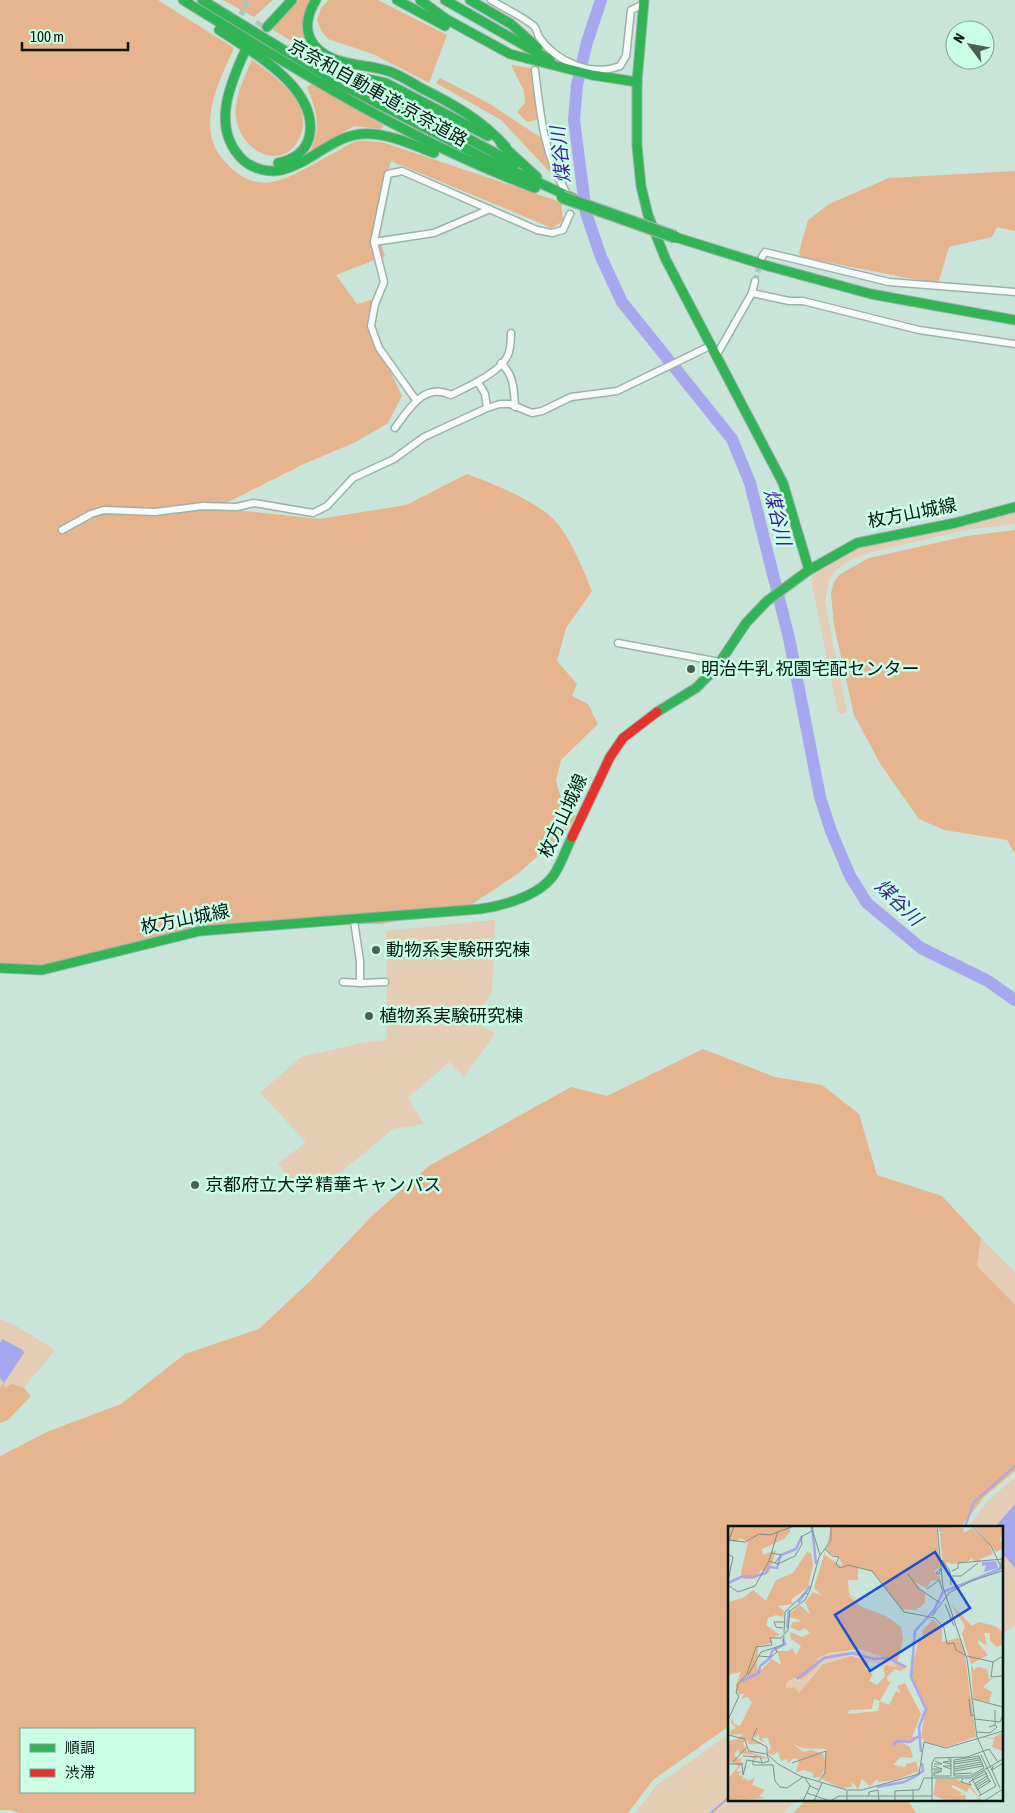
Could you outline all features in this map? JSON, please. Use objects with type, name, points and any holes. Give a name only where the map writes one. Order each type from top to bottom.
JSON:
[{"type":"main road","points":[[174,0],[281,75],[303,98],[313,125],[312,134],[304,149],[284,162],[271,164],[256,160],[243,149],[234,132],[231,111],[247,53],[228,90],[225,120],[227,136],[232,148],[241,158],[254,167],[267,171],[284,170],[297,166],[349,136],[374,133],[514,181]]},
{"type":"main road","name":"京奈和自動車道;京奈道路","points":[[183,0],[383,119],[460,158],[514,181],[566,195]]},
{"type":"main road","name":"京奈和自動車道;京奈道路","points":[[202,0],[336,82],[530,175],[593,208],[675,238],[871,294],[940,308],[1015,320]]},
{"type":"main road","points":[[282,0],[265,25],[292,0]]},
{"type":"main road","points":[[316,0],[311,6],[307,21],[309,37],[313,44],[328,56],[392,72],[464,111],[496,134],[530,175]]},
{"type":"main road","points":[[397,0],[495,54],[508,59],[552,63]]},
{"type":"main road","points":[[420,0],[446,19],[496,48],[535,65],[552,63]]},
{"type":"main road","points":[[424,0],[535,65]]},
{"type":"main road","points":[[436,0],[486,29],[552,63],[592,75],[637,82]]},
{"type":"main road","points":[[445,0],[552,63]]},
{"type":"main road","points":[[458,0],[537,41]]},
{"type":"main road","points":[[470,0],[537,41],[552,63]]},
{"type":"main road","points":[[644,2],[637,82],[637,146],[646,208],[666,260],[783,483],[809,570]]},
{"type":"main road","points":[[290,55],[426,121],[530,175]]},
{"type":"main road","points":[[318,68],[364,77],[394,87],[506,147]]},
{"type":"main road","points":[[347,75],[429,116],[530,175]]},
{"type":"main road","points":[[364,77],[515,158]]},
{"type":"main road","name":"京奈和自動車道;京奈道路","points":[[843,286],[1015,315]]},
{"type":"main road","name":"枚方山城線","points":[[0,968],[42,970],[200,931],[247,926],[354,920],[505,906],[541,888],[553,876],[563,860],[610,757],[623,738],[639,724],[696,688],[720,662],[746,623],[773,597],[809,570],[867,540],[955,523],[1015,507]]},
{"type":"street","points":[[491,0],[535,27],[537,41],[556,55],[568,62],[594,70],[609,71],[620,66],[626,56],[631,10],[644,2]]},
{"type":"street","points":[[535,65],[548,153],[554,171],[566,195]]},
{"type":"street","points":[[416,400],[402,384],[392,365],[379,348],[371,326],[375,304],[384,282],[374,242],[388,174],[402,172],[537,230],[552,233],[562,230],[570,214]]},
{"type":"street","points":[[374,242],[434,233],[490,210]]},
{"type":"street","points":[[762,256],[765,252],[889,282],[1015,292]]},
{"type":"street","points":[[716,356],[752,293],[754,281]]},
{"type":"street","points":[[752,293],[789,302],[804,301],[919,330],[1015,344]]},
{"type":"street","points":[[395,428],[416,400],[427,392],[442,390],[451,395],[478,382],[507,358],[511,333]]},
{"type":"street","points":[[62,530],[91,514],[104,510],[155,512],[196,506],[237,507],[254,503],[313,513],[327,506],[353,478],[394,459],[424,437],[487,408],[500,404],[532,413],[542,411],[571,397],[617,391],[710,346]]},
{"type":"street","points":[[501,363],[508,370],[514,388],[515,407]]},
{"type":"street","points":[[478,382],[485,394],[487,408]]},
{"type":"street","points":[[618,643],[720,662]]},
{"type":"street","points":[[354,920],[360,961],[360,984]]},
{"type":"street","points":[[343,982],[360,984],[385,982]]},
{"type":"shaded area","points":[[0,0],[158,0],[234,48],[213,102],[210,117],[211,131],[214,144],[221,157],[236,172],[250,180],[264,183],[278,181],[351,144],[358,141],[368,141],[385,143],[561,202],[563,221],[552,228],[391,161],[374,221],[385,256],[336,275],[357,304],[374,299],[369,326],[402,396],[388,423],[356,442],[306,463],[216,508],[319,519],[406,505],[467,474],[509,491],[529,502],[548,514],[562,529],[579,560],[592,591],[566,628],[557,661],[577,684],[572,696],[588,704],[598,724],[561,760],[556,781],[563,805],[576,816],[567,830],[520,872],[468,907],[382,924],[271,924],[141,941],[41,965],[0,964]]},
{"type":"shaded area","points":[[223,0],[273,0],[254,17]]},
{"type":"shaded area","points":[[299,0],[311,0],[314,52],[299,46],[270,28],[290,6]]},
{"type":"shaded area","points":[[329,0],[378,0],[447,35],[429,83],[373,54],[328,39],[322,32],[317,20],[321,8]]},
{"type":"shaded area","points":[[252,60],[288,89],[301,108],[303,128],[296,144],[287,152],[277,156],[266,155],[256,150],[247,142],[240,131],[236,118],[238,96]]},
{"type":"shaded area","points":[[511,65],[531,68],[540,119],[527,122],[517,112],[525,103],[524,91]]},
{"type":"shaded area","points":[[440,78],[490,104],[546,141],[562,185],[501,120],[436,83]]},
{"type":"shaded area","points":[[313,83],[384,126],[381,129],[354,126],[310,152],[317,127],[316,112],[307,87]]},
{"type":"shaded area","points":[[1015,171],[1015,231],[997,227],[992,237],[949,247],[938,284],[801,257],[799,252],[808,220],[829,204],[889,178]]},
{"type":"shaded area","points":[[1015,512],[1015,524],[966,530],[867,553],[850,560],[836,570],[829,579],[825,603],[847,712],[842,714],[838,712],[811,580],[813,573],[859,547],[879,541],[956,528]]},
{"type":"shaded area","points":[[1015,530],[1015,854],[1007,840],[944,830],[919,819],[881,765],[854,715],[834,625],[831,593],[834,582],[840,574],[869,558],[967,536]]},
{"type":"shaded area","points":[[495,920],[492,992],[473,1019],[495,1034],[464,1077],[449,1062],[408,1098],[424,1124],[393,1129],[328,1183],[310,1190],[291,1180],[278,1164],[306,1142],[260,1093],[301,1057],[361,1043],[387,1040],[386,931]]},
{"type":"shaded area","points":[[703,1049],[775,1077],[822,1085],[859,1114],[877,1175],[942,1196],[981,1238],[977,1266],[1015,1305],[1015,1471],[984,1497],[962,1526],[728,1526],[728,1727],[653,1780],[628,1813],[19,1813],[11,1810],[0,1810],[0,1456],[49,1431],[121,1404],[185,1354],[259,1329],[310,1281],[373,1215],[429,1166],[571,1087],[607,1096]]},
{"type":"shaded area","points":[[981,1238],[1015,1272],[1015,1305],[977,1266]]},
{"type":"shaded area","points":[[0,1319],[18,1327],[55,1350],[24,1388],[12,1385],[5,1388],[4,1384],[0,1388]]},
{"type":"shaded area","points":[[4,1383],[5,1388],[12,1384],[24,1388],[31,1396],[8,1420],[0,1423],[0,1388]]},
{"type":"shaded area","points":[[1015,1477],[1015,1625],[1002,1634],[1002,1526],[969,1526],[988,1501]]},
{"type":"shaded area","points":[[728,1735],[728,1800],[797,1800],[783,1813],[635,1813],[657,1785]]},
{"type":"shaded area","points":[[806,1800],[908,1800],[916,1813],[793,1813]]},
{"type":"water","points":[[2,1339],[23,1350],[24,1353],[4,1383],[0,1378],[0,1343]]},
{"type":"water","points":[[1015,1504],[1015,1568],[1002,1553],[1002,1526],[996,1526]]},
{"type":"waterway","name":"煤谷川","points":[[601,0],[587,42],[577,85],[574,120],[586,213],[601,257],[622,302],[732,439],[750,483],[789,638],[820,797],[831,831],[850,876],[867,903],[921,948],[988,981],[1015,1000]]},
{"type":"waterway","points":[[965,1526],[974,1502],[1015,1466]]},
{"type":"waterway","points":[[711,1813],[728,1798]]},
{"type":"tunnel","points":[[237,23],[248,0]]},
{"type":"tunnel","points":[[251,41],[262,23]]},
{"type":"tunnel","points":[[755,281],[761,261]]},
{"type":"traffic: fast","points":[[183,0],[354,103],[443,149],[535,188]]},
{"type":"traffic: fast","points":[[202,0],[336,82],[486,159],[573,198]]},
{"type":"traffic: fast","points":[[267,27],[292,0]]},
{"type":"traffic: fast","points":[[316,0],[310,11],[308,29],[311,41],[322,53],[331,58],[351,64],[382,69],[402,77],[467,113],[497,137],[506,147]]},
{"type":"traffic: fast","points":[[397,0],[445,26]]},
{"type":"traffic: fast","points":[[420,0],[446,19],[510,54],[592,75],[637,82]]},
{"type":"traffic: fast","points":[[445,0],[550,60]]},
{"type":"traffic: fast","points":[[470,0],[511,24],[538,48]]},
{"type":"traffic: fast","points":[[644,0],[637,82],[637,146],[641,186],[648,215],[666,260],[783,483],[809,570]]},
{"type":"traffic: fast","points":[[219,30],[266,61],[295,89],[305,104],[310,120],[307,143],[297,155],[278,163]]},
{"type":"traffic: fast","points":[[245,51],[233,78],[226,107],[225,121],[233,148],[251,166],[267,171],[282,170],[302,162],[340,140],[361,134],[389,137],[434,153]]},
{"type":"traffic: fast","points":[[319,68],[386,83],[488,136]]},
{"type":"traffic: fast","points":[[360,81],[516,164]]},
{"type":"traffic: fast","points":[[501,144],[537,177]]},
{"type":"traffic: fast","points":[[562,197],[675,237]]},
{"type":"traffic: fast","points":[[675,237],[768,266],[871,294],[1015,320]]},
{"type":"traffic: fast","points":[[657,712],[696,688],[716,668],[746,623],[767,601],[809,570],[857,543],[955,523],[1015,507]]},
{"type":"traffic: fast","points":[[0,968],[42,970],[200,931],[480,909],[500,905],[529,895],[546,883],[553,876],[572,837]]},
{"type":"traffic: jam","points":[[572,837],[610,757],[623,738],[657,712]]},
{"type":"place","name":"明治牛乳 祝園宅配センター","points":[[691,669]]},
{"type":"place","name":"動物系実験研究棟","points":[[376,950]]},
{"type":"place","name":"植物系実験研究棟","points":[[369,1016]]},
{"type":"place","name":"京都府立大学 精華キャンパス","points":[[195,1185]]}]
